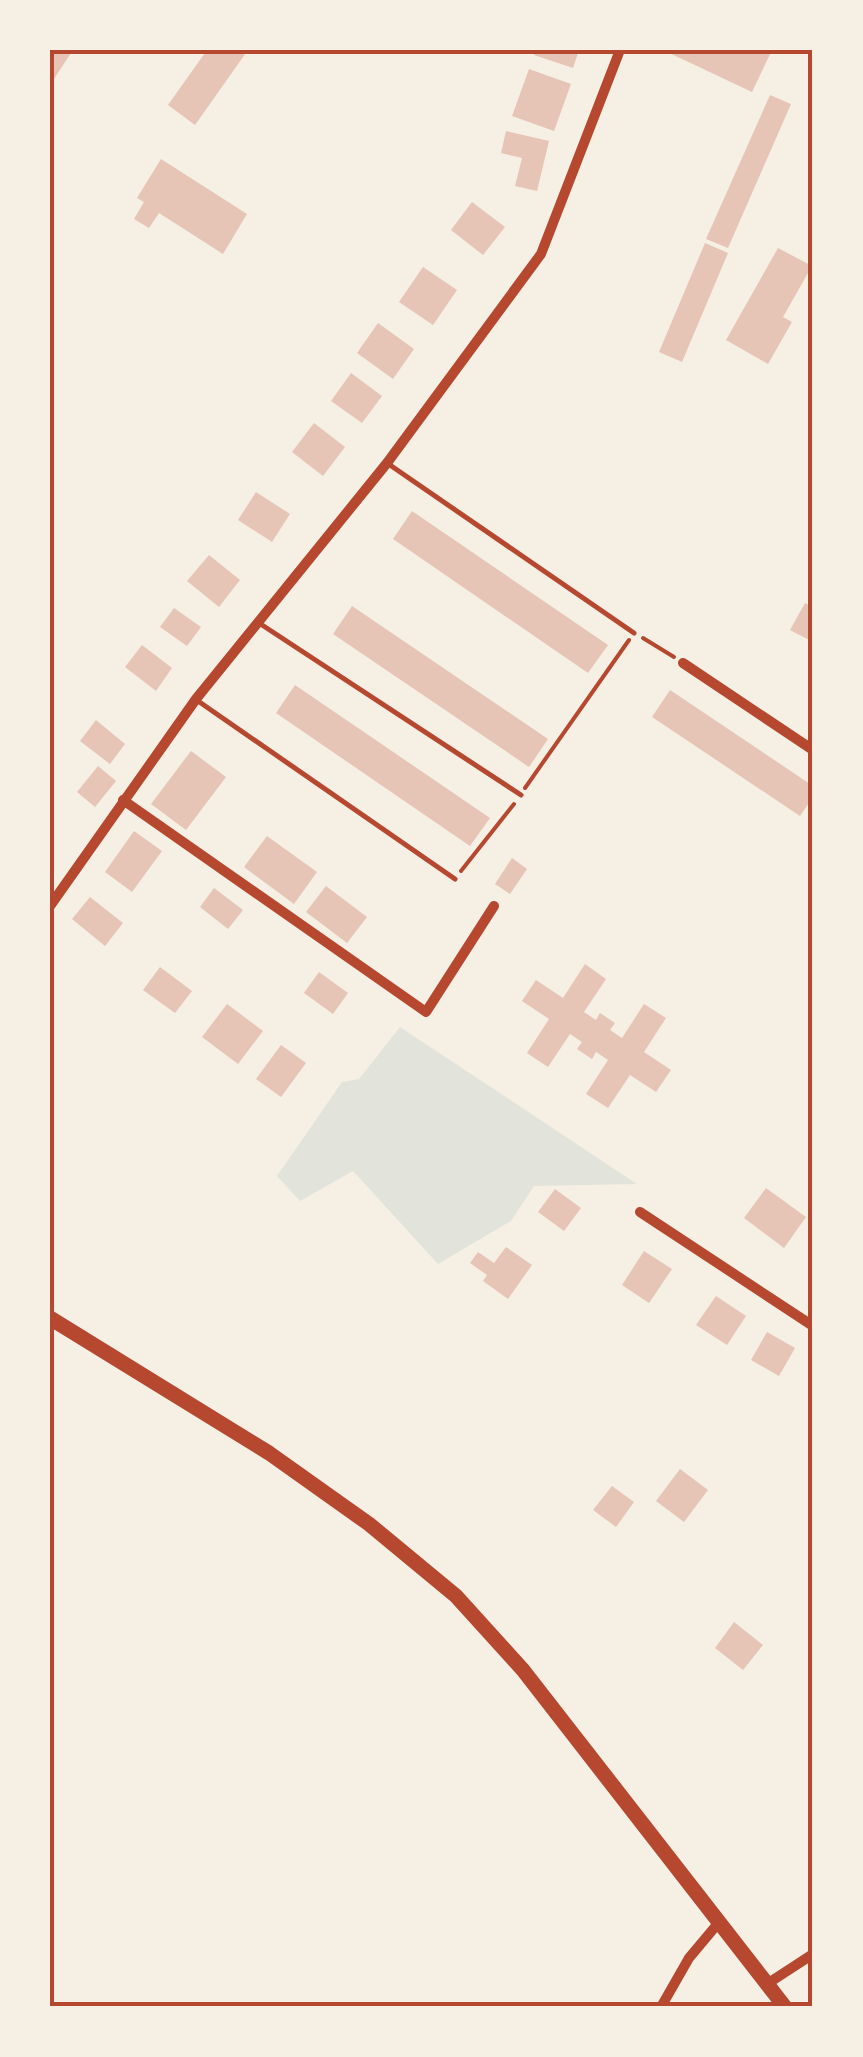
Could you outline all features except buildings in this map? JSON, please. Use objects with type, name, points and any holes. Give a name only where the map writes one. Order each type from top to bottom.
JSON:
[{"type":"main road","points":[[50,1318],[269,1453],[369,1524],[456,1596],[523,1670],[785,2007]]},
{"type":"street","points":[[50,906],[196,699],[387,464],[541,254],[620,50]]},
{"type":"street","points":[[683,662],[813,750]]},
{"type":"street","points":[[123,800],[426,1012],[494,906]]},
{"type":"street","points":[[640,1212],[813,1326]]},
{"type":"street","points":[[662,2007],[689,1958],[720,1921]]},
{"type":"street","points":[[768,1984],[813,1954]]},
{"type":"lane","points":[[387,464],[634,633]]},
{"type":"lane","points":[[256,621],[520,794]]},
{"type":"lane","points":[[196,699],[455,879]]},
{"type":"path","points":[[455,879],[634,633],[683,662]]},
{"type":"shaded area","points":[[400,1027],[637,1184],[534,1186],[511,1221],[438,1264],[353,1171],[300,1201],[277,1176],[342,1082],[359,1079]]}]
